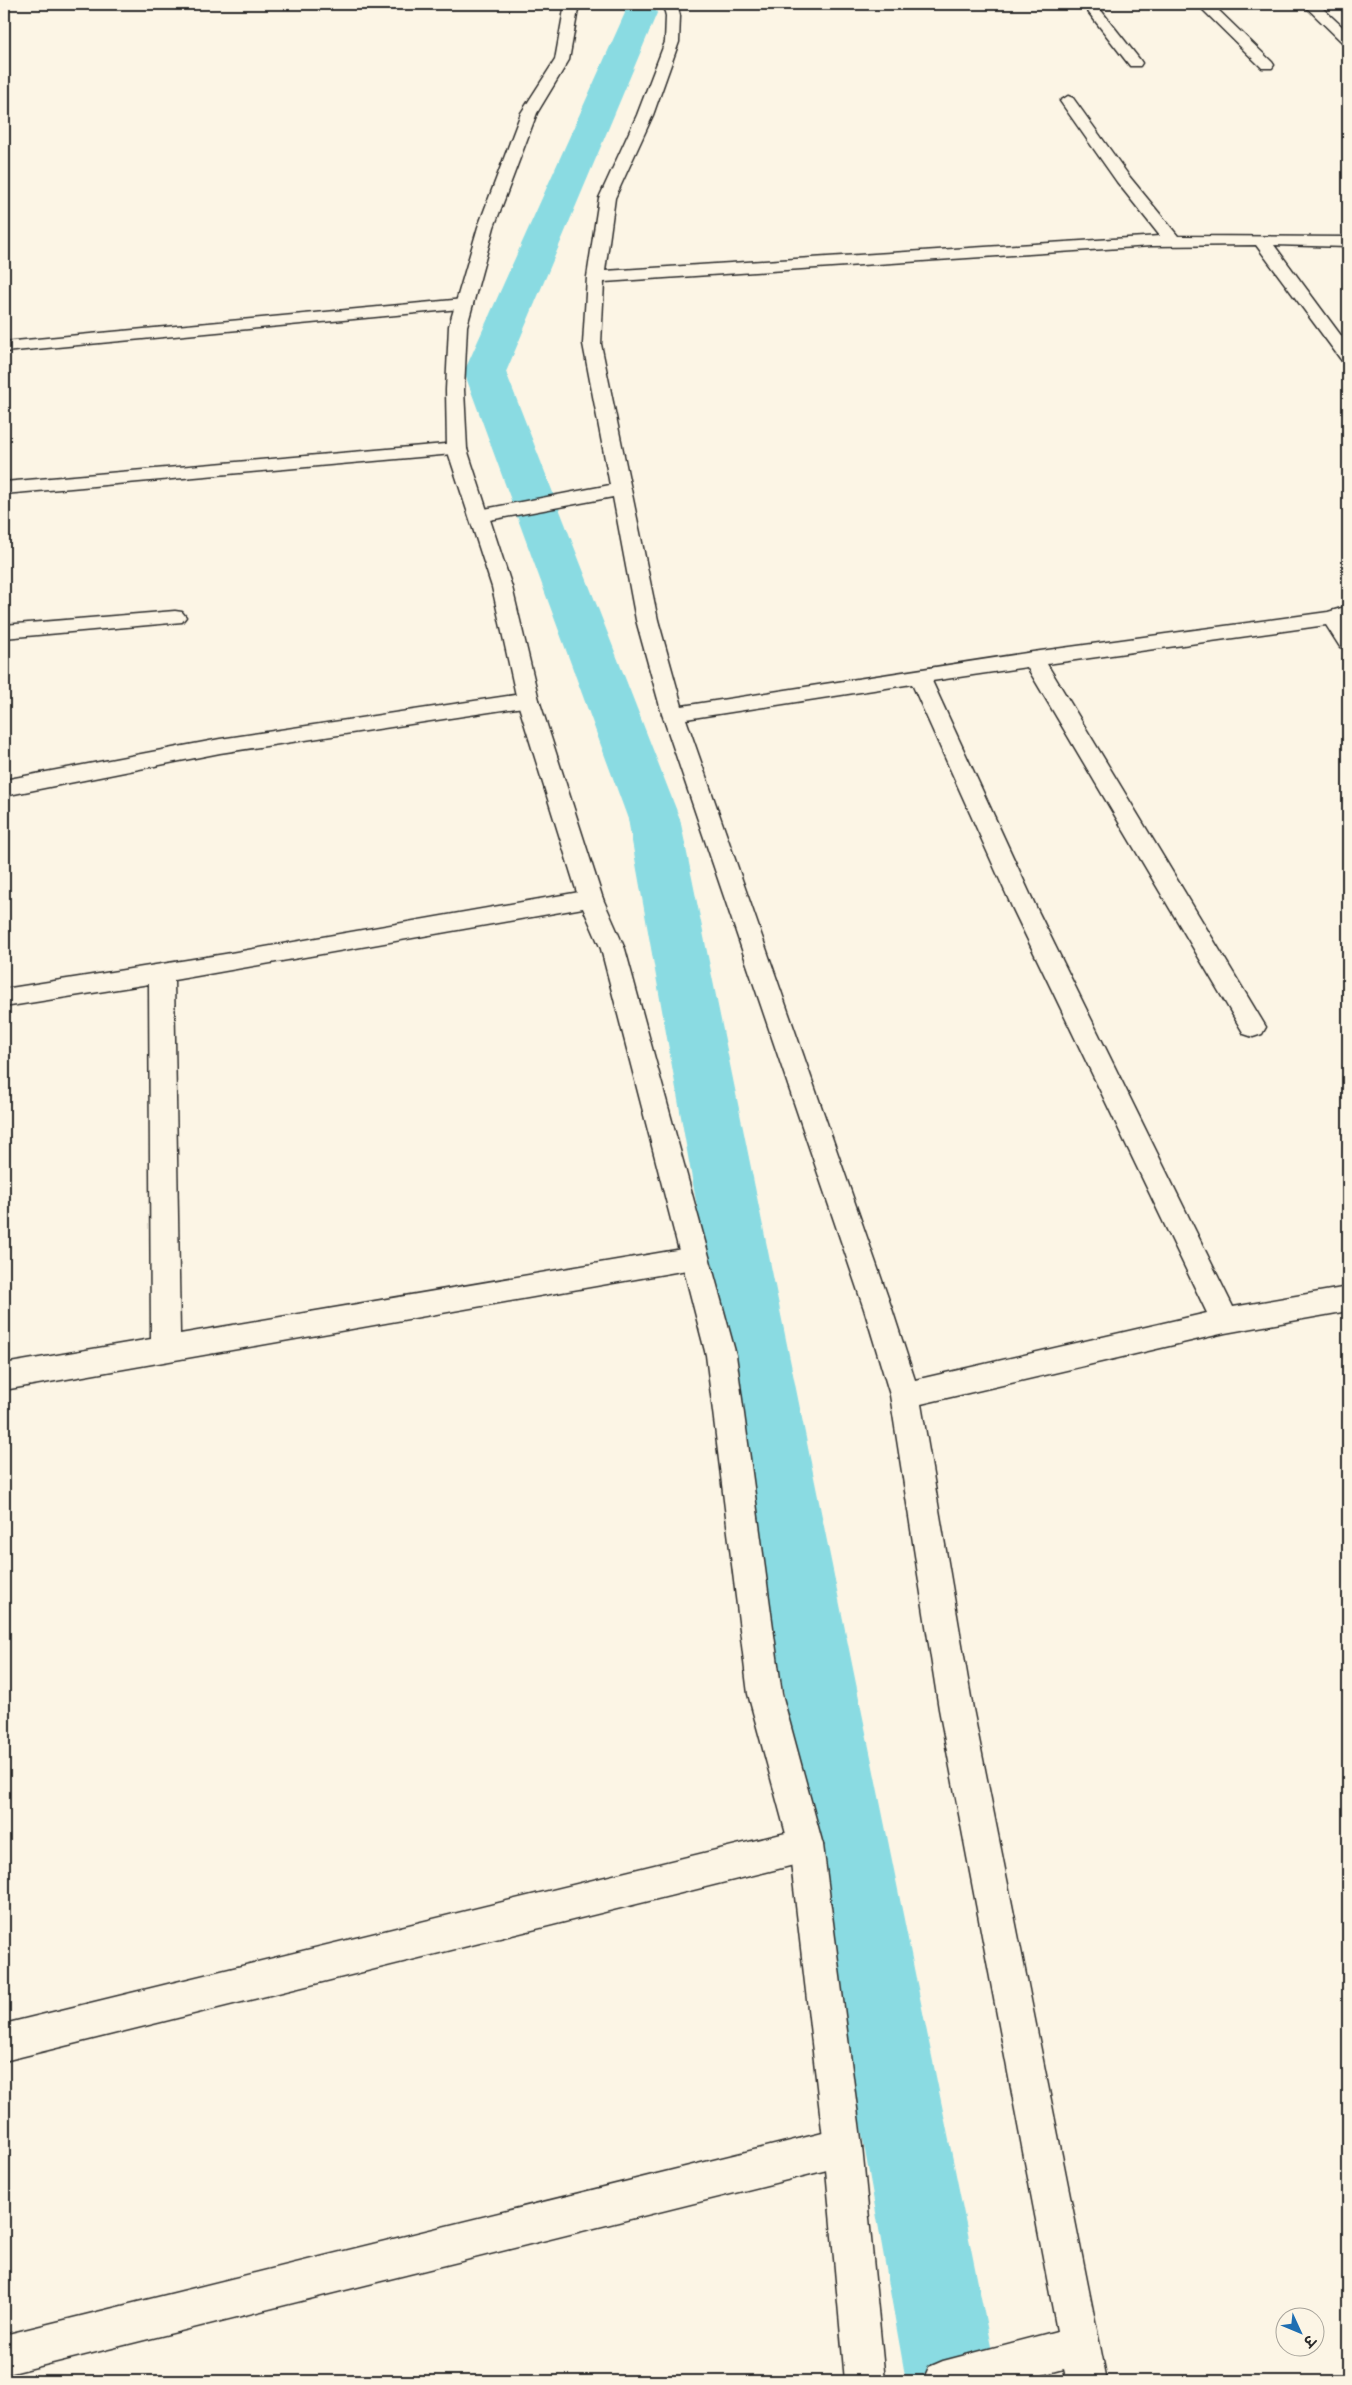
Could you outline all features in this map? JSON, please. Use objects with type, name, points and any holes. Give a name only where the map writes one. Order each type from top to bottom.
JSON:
[{"type":"street","points":[[572,4],[562,60],[529,113],[486,227],[458,326],[455,381],[457,448],[502,587],[528,700],[591,899],[613,949],[721,1355],[765,1694],[806,1845],[843,2147],[864,2381]]},
{"type":"street","points":[[670,4],[673,16],[672,42],[645,115],[607,198],[596,277],[592,344],[647,620],[673,714],[878,1309],[905,1395],[956,1709],[1084,2363],[1020,2361],[943,2381]]},
{"type":"street","points":[[1089,4],[1135,62]]},
{"type":"street","points":[[1204,4],[1267,65]]},
{"type":"street","points":[[1310,4],[1348,40]]},
{"type":"street","points":[[1322,16],[1340,15]]},
{"type":"street","points":[[1068,101],[1123,179],[1173,241]]},
{"type":"street","points":[[596,277],[1016,248],[1173,241],[1261,240],[1348,242]]},
{"type":"street","points":[[1261,240],[1348,357]]},
{"type":"street","points":[[4,347],[464,304]]},
{"type":"street","points":[[4,488],[457,448]]},
{"type":"street","points":[[479,516],[622,489]]},
{"type":"street","points":[[673,714],[1033,659],[1340,615],[1348,642]]},
{"type":"street","points":[[4,632],[175,616]]},
{"type":"street","points":[[1033,659],[1253,1027]]},
{"type":"street","points":[[919,676],[1024,907],[1225,1321]]},
{"type":"street","points":[[4,788],[220,746],[528,700]]},
{"type":"street","points":[[4,998],[591,899]]},
{"type":"street","points":[[161,973],[166,1350]]},
{"type":"street","points":[[4,1377],[694,1259]]},
{"type":"street","points":[[905,1395],[1225,1321],[1348,1299]]},
{"type":"street","points":[[4,2043],[806,1845]]},
{"type":"street","points":[[4,2355],[843,2147]]},
{"type":"waterway","points":[[638,4],[641,13],[485,372],[654,819],[952,2381]]}]
